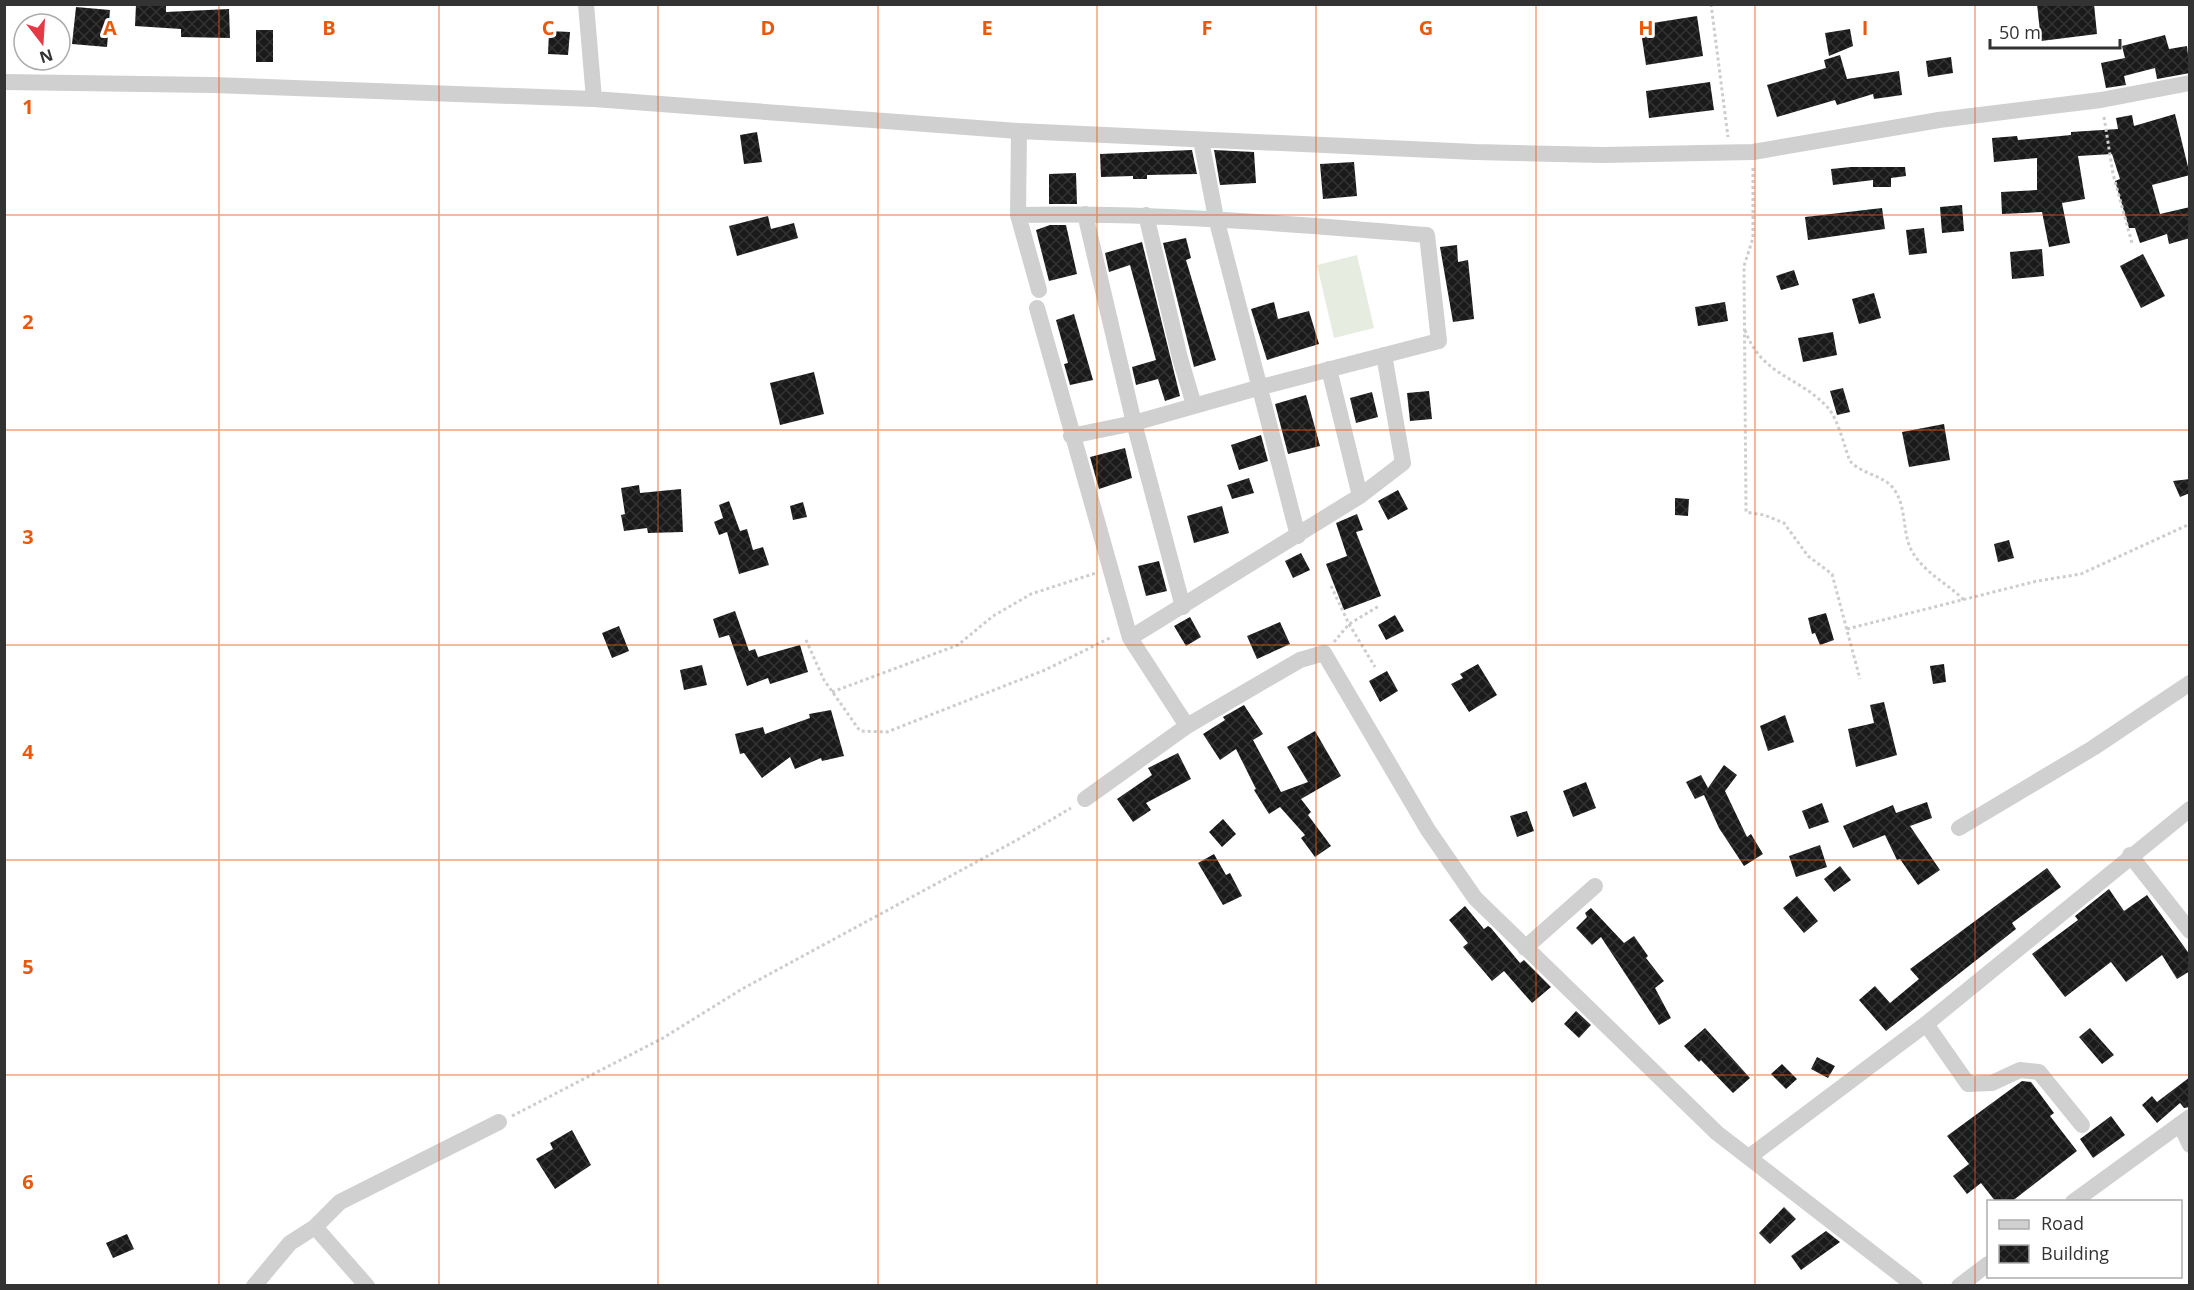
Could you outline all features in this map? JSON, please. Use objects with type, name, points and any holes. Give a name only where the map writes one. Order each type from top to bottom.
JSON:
[{"type":"street","points":[[586,4],[594,99]]},
{"type":"street","points":[[4,82],[212,85],[594,99],[1019,131],[1475,152],[1730,154],[1939,120],[2101,100],[2190,83]]},
{"type":"street","points":[[1019,131],[1016,184],[1018,214],[1038,290]]},
{"type":"street","points":[[1201,140],[1216,218],[1298,536]]},
{"type":"street","points":[[1018,214],[1085,213],[1216,218],[1427,235],[1439,341],[1194,405],[1134,423],[1071,436]]},
{"type":"street","points":[[1085,213],[1134,423],[1182,607]]},
{"type":"street","points":[[1146,215],[1180,358],[1194,405]]},
{"type":"street","points":[[1037,308],[1128,634],[1187,726]]},
{"type":"street","points":[[1128,634],[1182,607],[1298,536],[1360,496],[1403,463],[1384,355]]},
{"type":"street","points":[[1329,369],[1360,496]]},
{"type":"street","points":[[1085,800],[1187,726],[1300,660],[1324,653],[1434,840],[1475,898],[1717,1133],[1915,1286]]},
{"type":"street","points":[[1959,828],[2093,747],[2190,683]]},
{"type":"street","points":[[1749,1157],[1926,1023],[2130,855],[2190,809]]},
{"type":"street","points":[[2130,855],[2190,931]]},
{"type":"street","points":[[1525,948],[1596,886]]},
{"type":"street","points":[[1926,1023],[1968,1084],[1992,1083],[2020,1070],[2038,1072],[2082,1125]]},
{"type":"street","points":[[2076,1200],[2185,1120],[2190,1145]]},
{"type":"street","points":[[254,1286],[290,1244],[315,1227],[340,1202],[499,1122]]},
{"type":"street","points":[[315,1227],[367,1286]]},
{"type":"street","points":[[1959,1286],[1987,1265]]},
{"type":"path","points":[[1711,4],[1730,154]]},
{"type":"path","points":[[2101,100],[2113,174],[2132,243]]},
{"type":"path","points":[[1753,152],[1753,238],[1744,266],[1746,512],[1764,515],[1784,524],[1808,556],[1832,574],[1860,679]]},
{"type":"path","points":[[1744,325],[1752,347],[1765,363],[1828,408],[1850,461],[1855,467],[1891,485],[1900,498],[1911,552],[1933,578],[1964,600]]},
{"type":"path","points":[[1846,629],[2037,581],[2081,574],[2190,524]]},
{"type":"path","points":[[832,692],[958,645],[993,616],[1030,594],[1109,569]]},
{"type":"path","points":[[1331,586],[1349,624],[1375,667]]},
{"type":"path","points":[[1324,653],[1349,624],[1379,606]]},
{"type":"path","points":[[806,640],[824,680],[860,731],[887,732],[1045,670],[1128,634]]},
{"type":"path","points":[[499,1122],[663,1038],[742,989],[1017,840],[1085,800]]},
{"type":"shaded area","points":[[1357,255],[1374,328],[1334,338],[1317,265]]},
{"type":"building","points":[[136,4],[166,4],[166,12],[229,9],[230,38],[181,37],[181,29],[135,26]]},
{"type":"building","points":[[2037,4],[2094,4],[2097,34],[2041,41]]},
{"type":"building","points":[[76,7],[110,10],[107,47],[72,44]]},
{"type":"building","points":[[1697,16],[1703,56],[1646,65],[1640,25]]},
{"type":"building","points":[[1850,29],[1853,46],[1829,56],[1825,33]]},
{"type":"building","points":[[256,30],[273,30],[273,62],[256,62]]},
{"type":"building","points":[[549,31],[570,32],[568,55],[548,54]]},
{"type":"building","points":[[2165,35],[2169,49],[2187,46],[2190,73],[2157,79],[2155,68],[2124,76],[2126,85],[2106,88],[2101,63],[2125,58],[2122,46]]},
{"type":"building","points":[[1840,55],[1847,79],[1899,71],[1902,95],[1874,99],[1873,94],[1837,105],[1835,100],[1777,117],[1767,85],[1826,68],[1824,60]]},
{"type":"building","points":[[1951,57],[1953,73],[1928,77],[1926,61]]},
{"type":"building","points":[[1710,82],[1714,110],[1649,118],[1646,91]]},
{"type":"building","points":[[2175,114],[2190,175],[2152,185],[2160,214],[2190,207],[2190,238],[2169,244],[2167,234],[2140,243],[2135,228],[2129,228],[2115,181],[2120,179],[2112,154],[2078,156],[2085,199],[2062,203],[2070,243],[2049,247],[2042,212],[2002,214],[2001,192],[2037,190],[2037,158],[1994,162],[1992,138],[2017,136],[2018,140],[2071,135],[2071,132],[2118,129],[2116,118],[2132,115],[2134,126]]},
{"type":"building","points":[[757,132],[762,162],[744,164],[740,135]]},
{"type":"building","points":[[1192,150],[1197,174],[1147,175],[1147,179],[1133,179],[1133,176],[1101,177],[1100,154]]},
{"type":"building","points":[[1214,150],[1254,152],[1256,183],[1220,185]]},
{"type":"building","points":[[1354,162],[1357,196],[1323,199],[1320,164]]},
{"type":"building","points":[[1905,167],[1906,176],[1891,178],[1891,187],[1873,187],[1873,180],[1833,185],[1831,169]]},
{"type":"building","points":[[1076,173],[1077,204],[1049,204],[1049,174]]},
{"type":"building","points":[[1962,205],[1964,231],[1942,233],[1940,207]]},
{"type":"building","points":[[1882,208],[1885,229],[1808,240],[1805,217]]},
{"type":"building","points":[[768,216],[771,229],[794,223],[798,238],[737,256],[729,226]]},
{"type":"building","points":[[1050,225],[1066,225],[1077,274],[1049,281],[1036,230]]},
{"type":"building","points":[[1924,228],[1927,253],[1909,255],[1906,230]]},
{"type":"building","points":[[1186,238],[1191,258],[1186,260],[1216,360],[1194,367],[1163,243]]},
{"type":"building","points":[[1142,242],[1180,396],[1165,401],[1158,379],[1136,385],[1132,367],[1156,360],[1130,265],[1109,272],[1105,253]]},
{"type":"building","points":[[1457,245],[1458,262],[1468,260],[1474,319],[1453,322],[1440,247]]},
{"type":"building","points":[[2042,249],[2044,276],[2012,279],[2010,252]]},
{"type":"building","points":[[2143,254],[2165,296],[2141,308],[2120,266]]},
{"type":"building","points":[[1794,270],[1799,285],[1781,290],[1776,276]]},
{"type":"building","points":[[1874,293],[1881,318],[1859,324],[1852,299]]},
{"type":"building","points":[[1274,302],[1278,319],[1309,311],[1319,344],[1267,360],[1251,309]]},
{"type":"building","points":[[1725,302],[1728,321],[1698,326],[1695,307]]},
{"type":"building","points":[[1074,314],[1093,380],[1070,385],[1064,364],[1068,363],[1056,320]]},
{"type":"building","points":[[1833,332],[1837,355],[1803,362],[1798,338]]},
{"type":"building","points":[[814,372],[824,414],[780,425],[770,383]]},
{"type":"building","points":[[1843,388],[1850,412],[1837,415],[1830,391]]},
{"type":"building","points":[[1429,391],[1432,419],[1410,421],[1407,393]]},
{"type":"building","points":[[1372,392],[1378,417],[1356,423],[1350,398]]},
{"type":"building","points":[[1306,395],[1320,446],[1288,454],[1275,404]]},
{"type":"building","points":[[1944,424],[1950,460],[1909,467],[1902,432]]},
{"type":"building","points":[[1261,435],[1268,461],[1239,470],[1231,445]]},
{"type":"building","points":[[1125,448],[1132,478],[1099,489],[1090,457]]},
{"type":"building","points":[[1249,478],[1254,493],[1232,499],[1227,485]]},
{"type":"building","points":[[2190,479],[2190,493],[2180,497],[2173,481]]},
{"type":"building","points":[[639,485],[640,493],[681,489],[683,532],[648,533],[647,528],[624,531],[621,515],[625,514],[621,488]]},
{"type":"building","points":[[1398,490],[1408,509],[1388,520],[1378,501]]},
{"type":"building","points":[[1675,498],[1689,499],[1688,516],[1675,515]]},
{"type":"building","points":[[729,501],[740,531],[747,529],[753,550],[763,547],[769,565],[739,574],[727,532],[719,535],[714,522],[723,518],[719,505]]},
{"type":"building","points":[[803,502],[807,517],[793,520],[790,506]]},
{"type":"building","points":[[1222,506],[1229,533],[1194,543],[1187,516]]},
{"type":"building","points":[[1357,514],[1363,530],[1356,532],[1381,596],[1344,610],[1326,564],[1347,556],[1336,523]]},
{"type":"building","points":[[2009,540],[2014,558],[1998,562],[1994,544]]},
{"type":"building","points":[[1301,553],[1310,570],[1293,578],[1285,561]]},
{"type":"building","points":[[1159,561],[1167,591],[1146,596],[1138,566]]},
{"type":"building","points":[[735,611],[749,651],[755,649],[758,657],[800,645],[808,672],[770,684],[768,678],[747,686],[729,635],[719,638],[713,619]]},
{"type":"building","points":[[1826,613],[1834,640],[1820,645],[1815,633],[1812,634],[1808,618]]},
{"type":"building","points":[[1395,615],[1404,631],[1386,640],[1378,625]]},
{"type":"building","points":[[1190,617],[1201,637],[1186,646],[1174,626]]},
{"type":"building","points":[[1280,622],[1290,644],[1257,659],[1247,636]]},
{"type":"building","points":[[619,626],[629,651],[612,658],[602,633]]},
{"type":"building","points":[[1478,664],[1497,695],[1469,712],[1451,684],[1463,678],[1460,674]]},
{"type":"building","points":[[1944,664],[1946,682],[1933,684],[1930,666]]},
{"type":"building","points":[[702,665],[707,685],[684,690],[680,670]]},
{"type":"building","points":[[1387,671],[1398,691],[1380,702],[1369,681]]},
{"type":"building","points":[[1884,702],[1897,755],[1856,767],[1848,729],[1874,723],[1870,705]]},
{"type":"building","points":[[1244,705],[1263,734],[1253,740],[1281,792],[1308,782],[1287,747],[1315,731],[1341,776],[1301,799],[1311,812],[1308,815],[1331,846],[1315,857],[1301,838],[1305,835],[1280,807],[1269,814],[1254,790],[1256,789],[1236,749],[1220,760],[1203,734],[1225,720],[1223,717]]},
{"type":"building","points":[[831,710],[844,756],[822,761],[821,758],[795,769],[790,757],[762,778],[744,753],[740,754],[735,734],[763,727],[765,734],[810,718],[809,714]]},
{"type":"building","points":[[1785,715],[1794,742],[1768,751],[1760,726]]},
{"type":"building","points":[[1178,753],[1191,779],[1146,803],[1151,810],[1133,822],[1117,799],[1152,775],[1148,768]]},
{"type":"building","points":[[1724,765],[1737,775],[1725,791],[1747,837],[1751,834],[1763,854],[1744,866],[1719,828],[1704,795],[1695,799],[1686,782],[1701,775],[1708,788]]},
{"type":"building","points":[[1586,782],[1596,808],[1573,817],[1563,791]]},
{"type":"building","points":[[1927,802],[1932,818],[1910,826],[1940,870],[1918,885],[1900,859],[1897,860],[1885,835],[1853,848],[1843,826],[1893,805],[1896,813]]},
{"type":"building","points":[[1822,803],[1829,822],[1809,829],[1802,811]]},
{"type":"building","points":[[1527,811],[1534,831],[1517,837],[1510,816]]},
{"type":"building","points":[[1223,819],[1236,834],[1222,847],[1209,832]]},
{"type":"building","points":[[1820,845],[1827,867],[1796,877],[1789,856]]},
{"type":"building","points":[[1214,854],[1226,875],[1230,873],[1242,896],[1223,905],[1198,863]]},
{"type":"building","points":[[1840,866],[1851,880],[1834,892],[1824,879]]},
{"type":"building","points":[[2047,868],[2061,887],[2012,923],[2016,929],[1886,1031],[1859,1000],[1875,986],[1890,1003],[1919,979],[1910,969]]},
{"type":"building","points":[[2109,889],[2124,911],[2147,895],[2190,955],[2190,971],[2177,979],[2162,955],[2126,982],[2111,962],[2065,997],[2032,954],[2078,920],[2075,916]]},
{"type":"building","points":[[1797,896],[1818,921],[1804,933],[1783,908]]},
{"type":"building","points":[[1465,906],[1484,929],[1488,926],[1491,928],[1520,963],[1524,960],[1551,987],[1532,1003],[1504,971],[1492,981],[1463,947],[1468,943],[1449,920]]},
{"type":"building","points":[[1591,908],[1624,943],[1634,936],[1648,956],[1646,958],[1664,981],[1655,988],[1671,1018],[1659,1025],[1601,937],[1592,945],[1576,928],[1587,917],[1585,913]]},
{"type":"building","points":[[1576,1011],[1591,1025],[1579,1038],[1564,1024]]},
{"type":"building","points":[[1705,1028],[1750,1078],[1733,1093],[1684,1046]]},
{"type":"building","points":[[2090,1028],[2114,1055],[2102,1064],[2079,1037]]},
{"type":"building","points":[[1817,1057],[1835,1066],[1828,1078],[1811,1069]]},
{"type":"building","points":[[1782,1064],[1797,1079],[1786,1089],[1771,1074]]},
{"type":"building","points":[[2190,1077],[2190,1107],[2184,1108],[2180,1103],[2157,1123],[2142,1105],[2152,1096],[2157,1102]]},
{"type":"building","points":[[2022,1081],[2031,1082],[2054,1113],[2050,1116],[2077,1151],[2014,1200],[1994,1200],[1981,1183],[1967,1194],[1953,1176],[1969,1164],[1947,1136]]},
{"type":"building","points":[[2111,1116],[2125,1135],[2093,1158],[2080,1139]]},
{"type":"building","points":[[572,1130],[591,1165],[555,1189],[536,1159],[553,1149],[550,1143]]},
{"type":"building","points":[[1784,1207],[1796,1219],[1770,1244],[1759,1233]]},
{"type":"building","points":[[1826,1231],[1840,1242],[1801,1270],[1791,1256]]},
{"type":"building","points":[[127,1234],[134,1249],[113,1258],[106,1243]]}]
